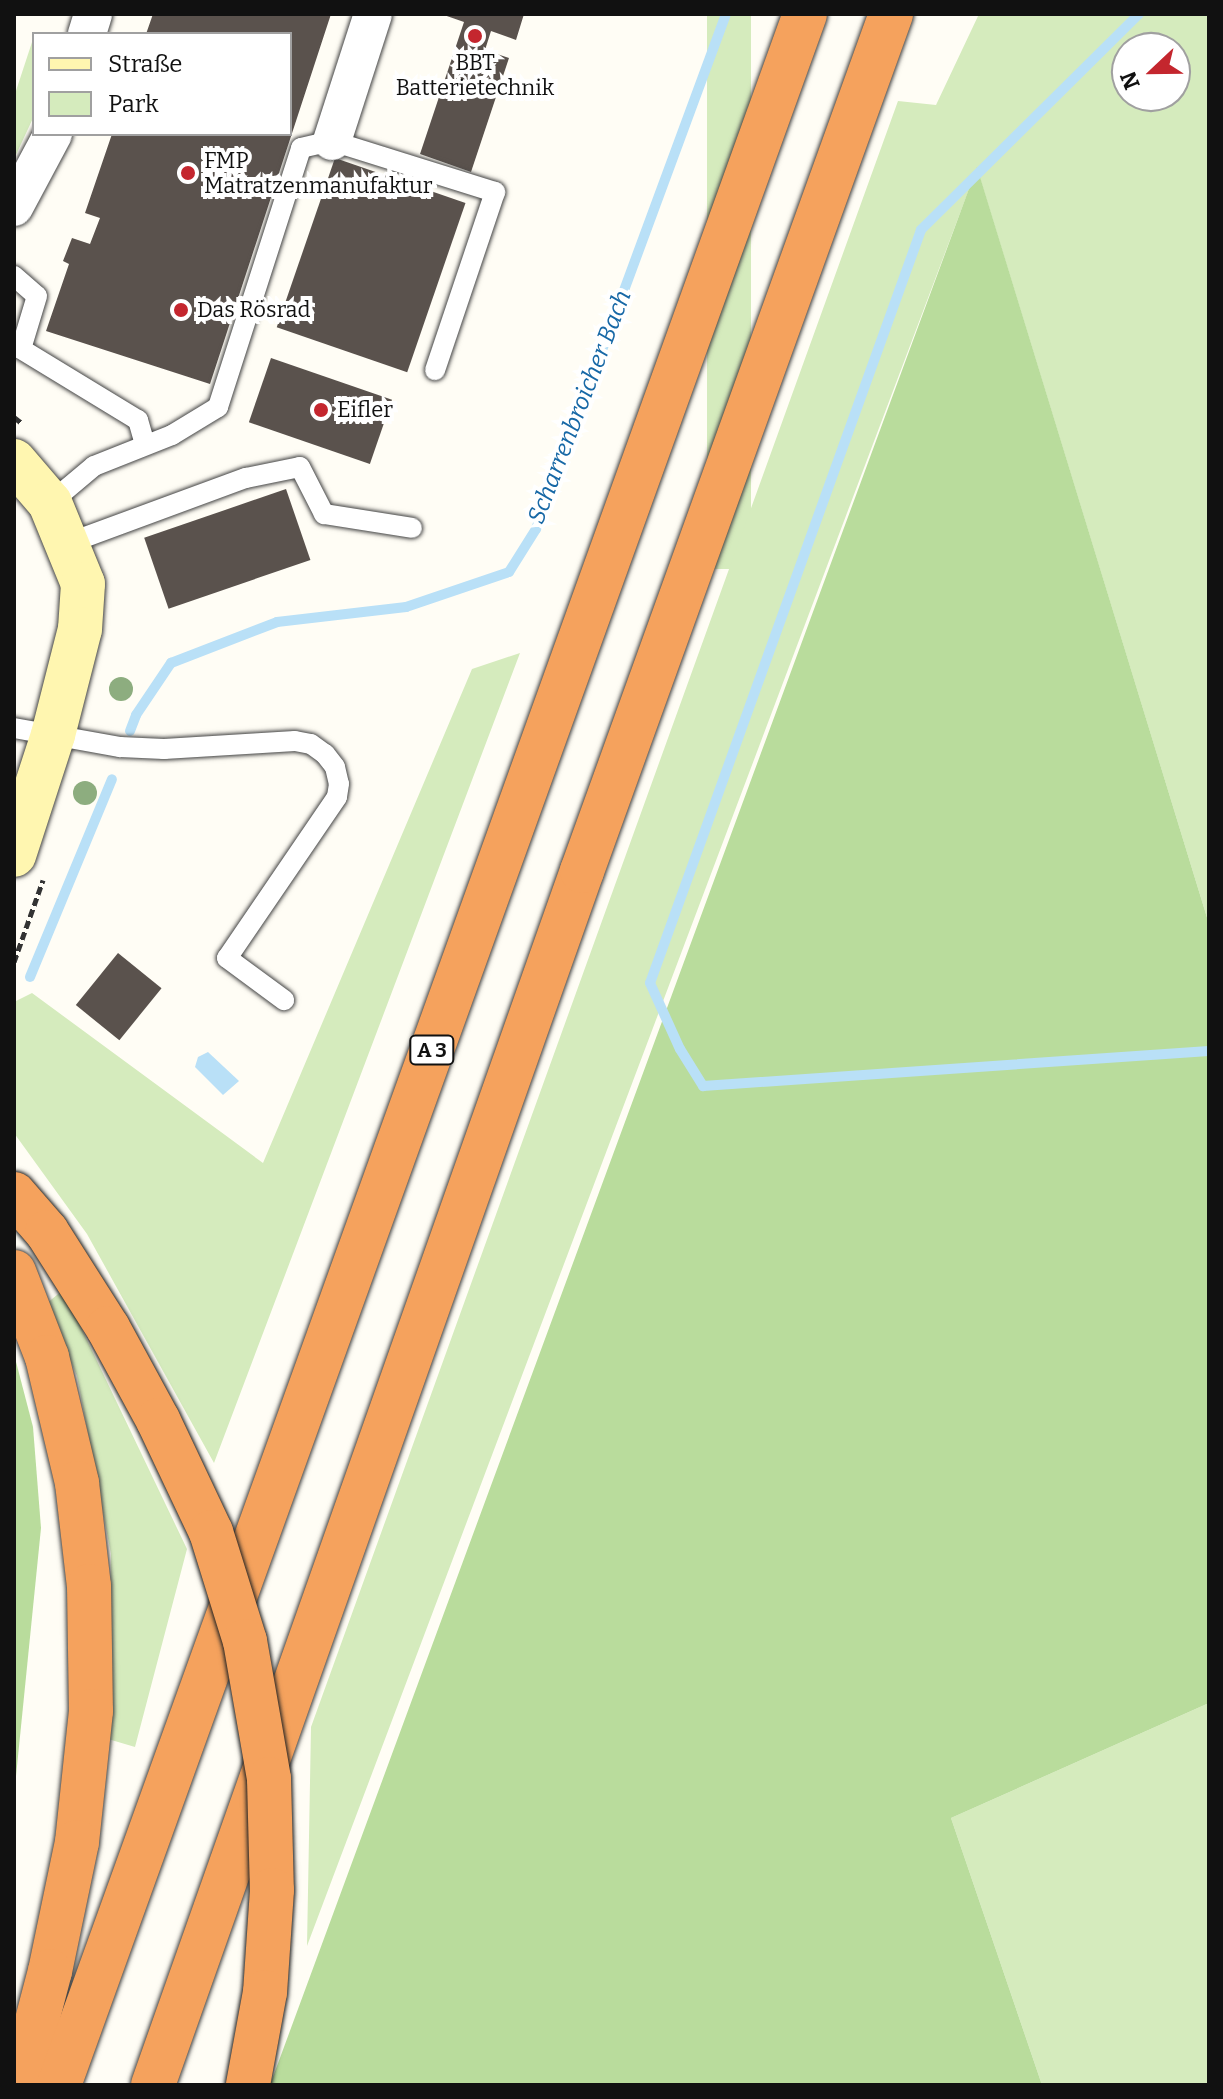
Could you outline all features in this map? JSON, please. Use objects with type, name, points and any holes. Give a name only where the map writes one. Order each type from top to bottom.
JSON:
[{"type":"highway","name":"A 3","points":[[59,2085],[805,14]]},
{"type":"highway","points":[[153,2085],[582,871],[891,14]]},
{"type":"highway","points":[[14,1194],[47,1232],[108,1328],[158,1420],[211,1532],[245,1641],[269,1779],[272,1890],[265,1992],[248,2085]]},
{"type":"highway","points":[[14,1272],[47,1357],[77,1483],[89,1586],[91,1711],[77,1842],[50,1971],[20,2085]]},
{"type":"street","points":[[332,141],[373,14]]},
{"type":"street","points":[[14,207],[52,136]]},
{"type":"street","points":[[14,461],[50,503],[69,543],[83,584],[80,629],[34,731],[14,855]]},
{"type":"lane","points":[[50,503],[94,466],[172,435],[218,407],[301,148],[332,141],[495,192],[435,370]]},
{"type":"lane","points":[[14,276],[37,296],[21,349],[138,420],[145,445]]},
{"type":"lane","points":[[69,543],[246,478],[300,467],[324,514],[412,528]]},
{"type":"lane","points":[[34,731],[120,747],[164,749],[295,741],[311,744],[325,754],[335,767],[339,784],[337,797],[227,958],[284,1000]]},
{"type":"green space","points":[[707,14],[751,14],[751,569],[707,569]]},
{"type":"green space","points":[[979,14],[1209,14],[1209,924],[977,168],[307,1946],[311,1727],[898,101],[936,105]]},
{"type":"green space","points":[[32,42],[32,120],[14,159],[14,97]]},
{"type":"green space","points":[[977,167],[1209,924],[1209,1703],[951,1818],[1042,2085],[270,2085]]},
{"type":"green space","points":[[520,653],[214,1463],[87,1234],[14,1133],[14,1002],[32,993],[263,1163],[472,669]]},
{"type":"green space","points":[[63,1290],[187,1549],[135,1747],[108,1739],[111,1554],[77,1376],[46,1304]]},
{"type":"green space","points":[[14,1354],[33,1427],[41,1528],[14,1796]]},
{"type":"green space","points":[[1209,1703],[1209,2085],[1042,2085],[951,1818]]},
{"type":"water","points":[[208,1052],[239,1081],[223,1095],[195,1067],[198,1057]]},
{"type":"building","points":[[153,14],[331,14],[292,133],[292,32],[147,32]]},
{"type":"building","points":[[441,14],[524,14],[516,40],[491,31],[485,50],[509,58],[471,172],[420,154],[464,22]]},
{"type":"building","points":[[111,136],[291,136],[210,384],[46,331],[69,264],[63,261],[72,238],[90,244],[100,218],[85,213]]},
{"type":"building","points":[[335,158],[465,203],[407,372],[277,327]]},
{"type":"building","name":"Eifler","points":[[271,358],[392,400],[370,464],[249,422]]},
{"type":"building","points":[[286,489],[310,560],[169,609],[144,538]]},
{"type":"building","points":[[118,953],[162,988],[119,1040],[76,1005]]},
{"type":"waterway","name":"Scharrenbroicher Bach","points":[[130,731],[136,715],[171,663],[277,622],[406,607],[509,572],[536,529],[726,14]]},
{"type":"waterway","points":[[1139,14],[921,230],[650,983],[680,1049],[703,1086],[1209,1051]]},
{"type":"waterway","name":"Scharrenbroicher Bach","points":[[30,977],[112,779]]},
{"type":"place","name":"BBT Batterietechnik","points":[[475,36]]},
{"type":"place","name":"FMP Matratzenmanufaktur","points":[[188,173]]},
{"type":"place","name":"Das Rösrad","points":[[181,310]]},
{"type":"place","name":"Eifler","points":[[321,410]]}]
